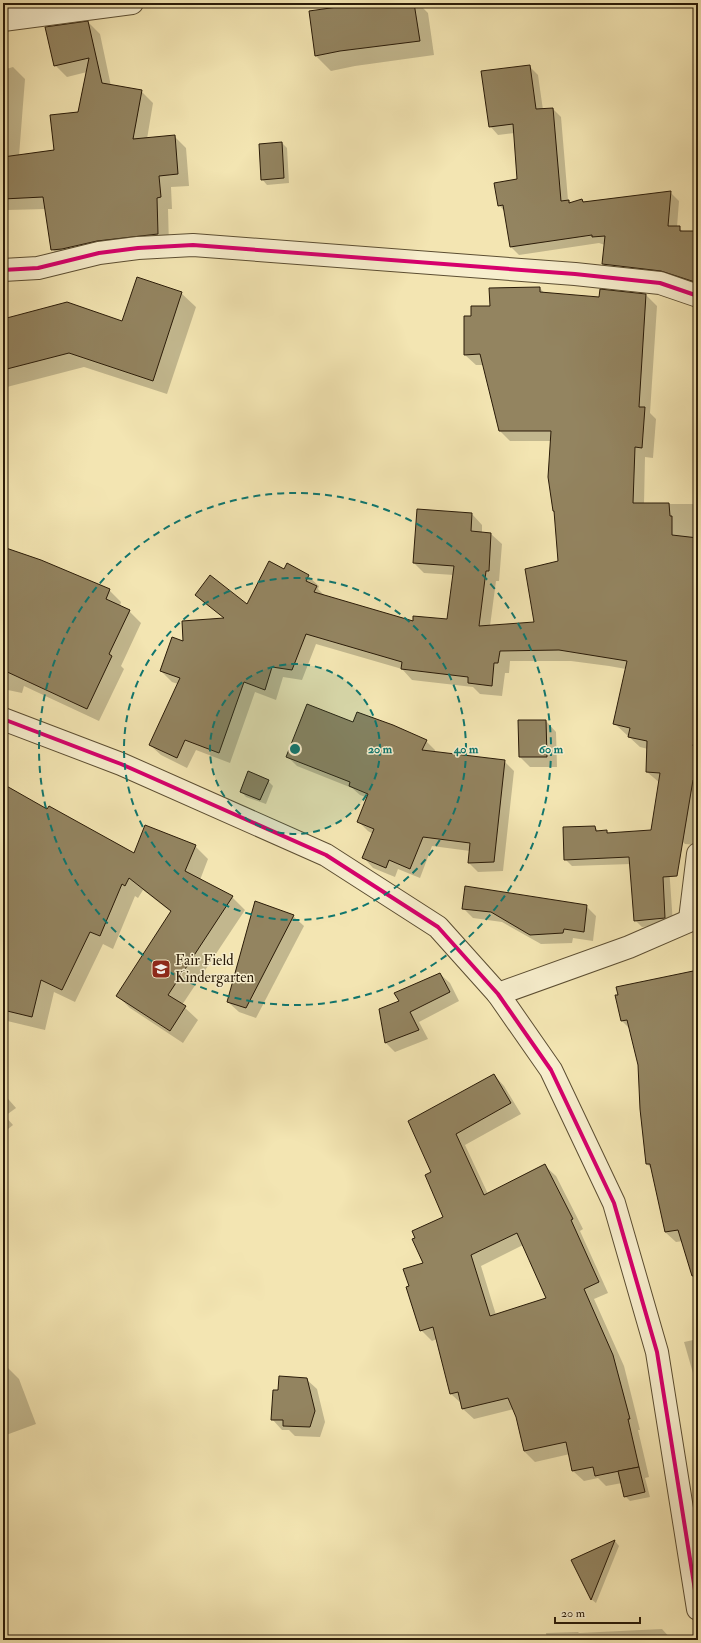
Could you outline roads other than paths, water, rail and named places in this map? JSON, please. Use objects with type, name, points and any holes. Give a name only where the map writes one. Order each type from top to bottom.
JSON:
[{"type":"street","points":[[3,20],[132,3]]},
{"type":"street","points":[[3,270],[38,268],[98,253],[138,248],[192,245],[575,274],[660,284],[698,296]]},
{"type":"street","points":[[3,719],[121,764],[326,855],[438,927],[498,994],[551,1070],[614,1203],[657,1352],[698,1609]]},
{"type":"street","points":[[498,994],[629,947],[694,918],[698,854]]},
{"type":"place","name":"Fair Field Kindergarten","points":[[161,969]]}]
